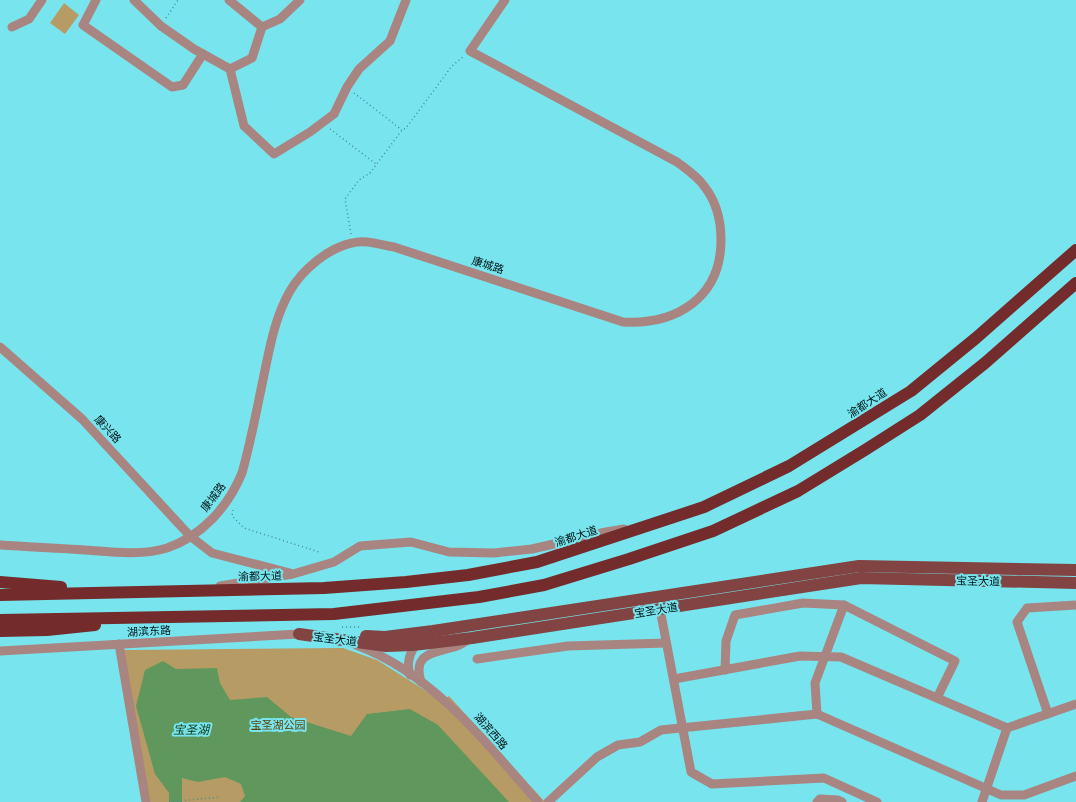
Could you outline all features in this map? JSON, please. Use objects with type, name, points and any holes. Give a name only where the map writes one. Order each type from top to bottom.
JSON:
[{"type":"highway","name":"渝都大道","points":[[0,595],[324,588],[406,582],[468,575],[537,562],[704,507],[789,466],[911,391],[976,338],[1076,250]]},
{"type":"highway","points":[[0,620],[334,614],[479,597],[544,585],[713,531],[798,491],[920,415],[985,363],[1076,283]]},
{"type":"highway","points":[[0,582],[120,592]]},
{"type":"highway","points":[[0,631],[46,630],[195,616]]},
{"type":"main road","name":"宝圣大道","points":[[299,634],[339,634],[385,637],[859,566],[1076,570]]},
{"type":"main road","name":"宝圣大道","points":[[299,634],[386,646],[415,644],[472,638],[861,578],[1076,583]]},
{"type":"street","points":[[12,27],[30,19],[42,0]]},
{"type":"street","points":[[96,0],[84,25],[172,87],[183,85],[202,54]]},
{"type":"street","points":[[134,0],[161,26],[202,54],[230,69],[244,126],[274,154],[334,114],[347,87],[359,69],[390,41],[406,0]]},
{"type":"street","points":[[229,0],[262,27]]},
{"type":"street","points":[[230,69],[252,58],[262,27],[280,18],[300,0]]},
{"type":"street","points":[[470,51],[505,0]]},
{"type":"street","name":"康城路","points":[[0,545],[140,552],[166,548],[190,536],[208,524],[234,492],[248,451],[273,330],[291,290],[306,272],[322,257],[336,248],[352,242],[372,243],[394,248],[623,322],[638,323],[670,317],[696,301],[706,289],[719,262],[721,234],[719,218],[713,201],[704,186],[692,173],[677,162],[470,51]]},
{"type":"street","name":"康兴路","points":[[0,347],[82,419],[190,536],[212,553],[293,574]]},
{"type":"street","points":[[193,591],[293,574],[334,562],[360,546],[411,542],[449,552],[494,553],[532,549],[606,532],[643,527]]},
{"type":"street","points":[[725,670],[726,641],[735,615],[802,603],[844,605],[955,661],[936,698]]},
{"type":"street","points":[[817,714],[815,683],[844,605]]},
{"type":"street","points":[[1048,714],[1017,622],[1026,608],[1076,605]]},
{"type":"street","points":[[660,609],[691,772],[712,784],[824,778],[877,802]]},
{"type":"street","points":[[410,675],[408,666],[410,652],[418,640],[433,631]]},
{"type":"street","name":"湖滨东路","points":[[0,651],[299,634]]},
{"type":"street","points":[[421,682],[418,671],[422,660],[436,651],[455,647],[472,638]]},
{"type":"street","name":"湖滨西路","points":[[340,639],[371,650],[421,682],[460,714],[538,802]]},
{"type":"street","points":[[477,659],[568,646],[666,643]]},
{"type":"street","points":[[119,644],[146,802]]},
{"type":"street","points":[[674,679],[800,656],[841,657],[1007,728],[1076,704]]},
{"type":"street","points":[[548,802],[597,758],[618,745],[640,742],[661,730],[817,714],[1001,795],[1024,795],[1076,776]]},
{"type":"street","points":[[982,802],[1007,728]]},
{"type":"street","points":[[817,802],[820,799],[838,800],[842,802]]},
{"type":"path","points":[[161,26],[178,0]]},
{"type":"path","points":[[352,242],[346,199],[359,180],[370,173],[402,130],[406,128],[452,66],[470,51]]},
{"type":"path","points":[[347,87],[402,130]]},
{"type":"path","points":[[322,123],[376,164]]},
{"type":"path","points":[[234,492],[232,516],[244,528],[319,552]]},
{"type":"path","points":[[169,802],[221,797]]},
{"type":"green space","points":[[64,3],[79,15],[65,34],[50,23]]},
{"type":"green space","name":"宝圣湖","points":[[343,648],[377,660],[442,701],[449,696],[545,802],[149,802],[123,650]]},
{"type":"water","name":"宝圣湖","points":[[163,661],[176,669],[217,668],[220,683],[230,700],[267,697],[291,717],[351,736],[367,714],[410,709],[438,725],[509,802],[240,802],[245,796],[241,784],[225,777],[198,782],[182,778],[182,802],[169,802],[169,793],[155,774],[136,706],[145,670]]},
{"type":"park label","name":"宝圣湖公园","points":[[278,725]]}]
